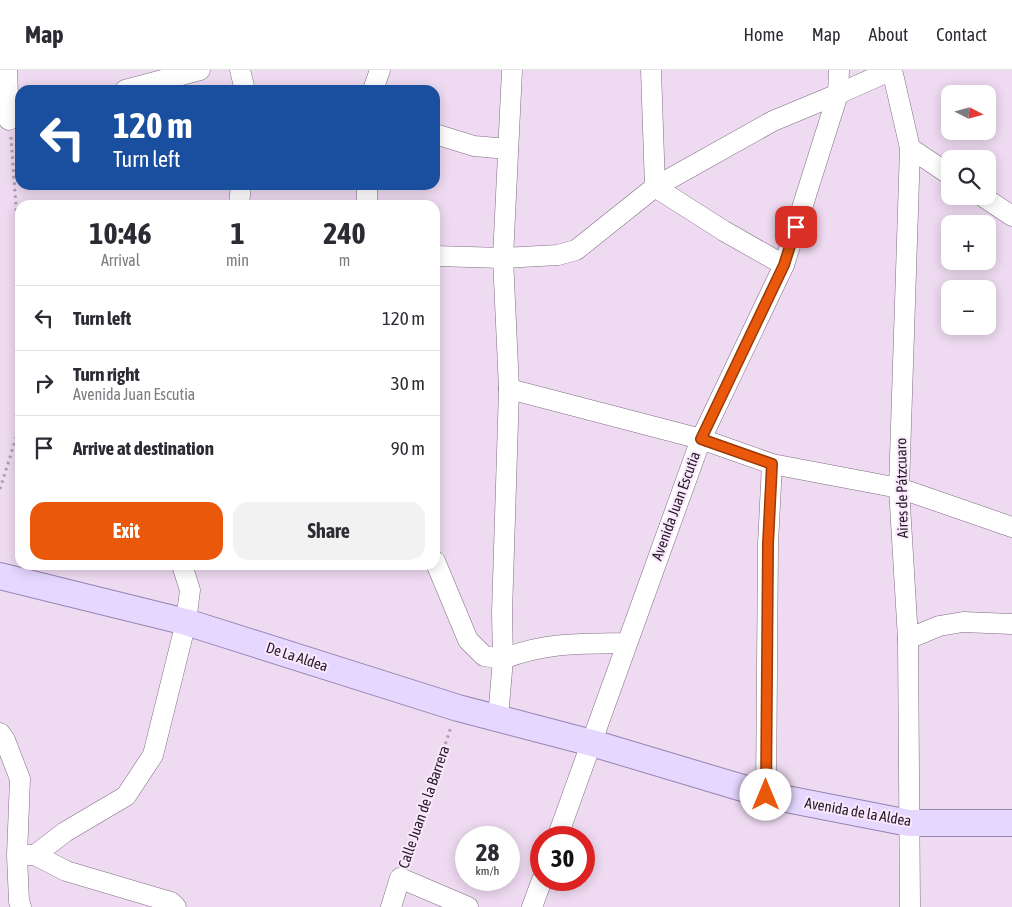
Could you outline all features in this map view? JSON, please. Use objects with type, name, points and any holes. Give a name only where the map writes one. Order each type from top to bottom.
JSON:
[{"type":"main road","name":"De La Aldea","points":[[0,576],[186,622],[458,708],[592,743]]},
{"type":"main road","name":"Avenida de la Aldea","points":[[592,743],[766,795],[909,823],[1012,823]]},
{"type":"street","points":[[7,70],[10,120]]},
{"type":"street","points":[[129,82],[200,70]]},
{"type":"street","points":[[240,70],[244,85]]},
{"type":"street","points":[[375,85],[380,70]]},
{"type":"street","points":[[498,718],[503,659],[502,613],[509,389],[503,258],[512,70]]},
{"type":"street","points":[[651,70],[655,187]]},
{"type":"street","name":"Avenida Juan Escutia","points":[[561,826],[701,439],[784,265],[838,94],[839,70]]},
{"type":"street","points":[[440,256],[503,258],[558,255],[576,250],[655,187],[773,120],[892,70]]},
{"type":"street","name":"Aires de Pátzcuaro","points":[[892,70],[910,148],[899,488],[908,639],[910,907]]},
{"type":"street","points":[[440,136],[474,146],[508,149]]},
{"type":"street","points":[[910,148],[941,169]]},
{"type":"street","points":[[655,187],[724,231],[784,265]]},
{"type":"street","points":[[996,205],[1012,216]]},
{"type":"street","points":[[509,389],[701,439],[772,464],[899,488],[1012,526]]},
{"type":"street","points":[[766,795],[768,544],[772,464]]},
{"type":"street","points":[[26,855],[126,796],[153,755],[186,622],[190,590],[184,570]]},
{"type":"street","points":[[439,570],[468,640],[484,656],[503,659],[526,650],[558,644],[626,643]]},
{"type":"street","points":[[908,639],[939,626],[962,622],[1012,624]]},
{"type":"street","points":[[0,733],[5,740],[20,779],[26,855],[19,901],[21,907]]},
{"type":"street","points":[[26,855],[66,872],[171,902],[176,907]]},
{"type":"street","points":[[400,878],[468,907]]},
{"type":"street","name":"Calle Juan de la Barrera","points":[[391,907],[400,878]]},
{"type":"street","points":[[532,907],[538,891]]},
{"type":"path","points":[[10,120],[16,200]]},
{"type":"path","points":[[0,489],[15,442]]},
{"type":"path","name":"Calle Juan de la Barrera","points":[[400,878],[458,708]]},
{"type":"route","points":[[766,795],[768,544],[772,464],[701,439],[784,265],[796,227]]}]
